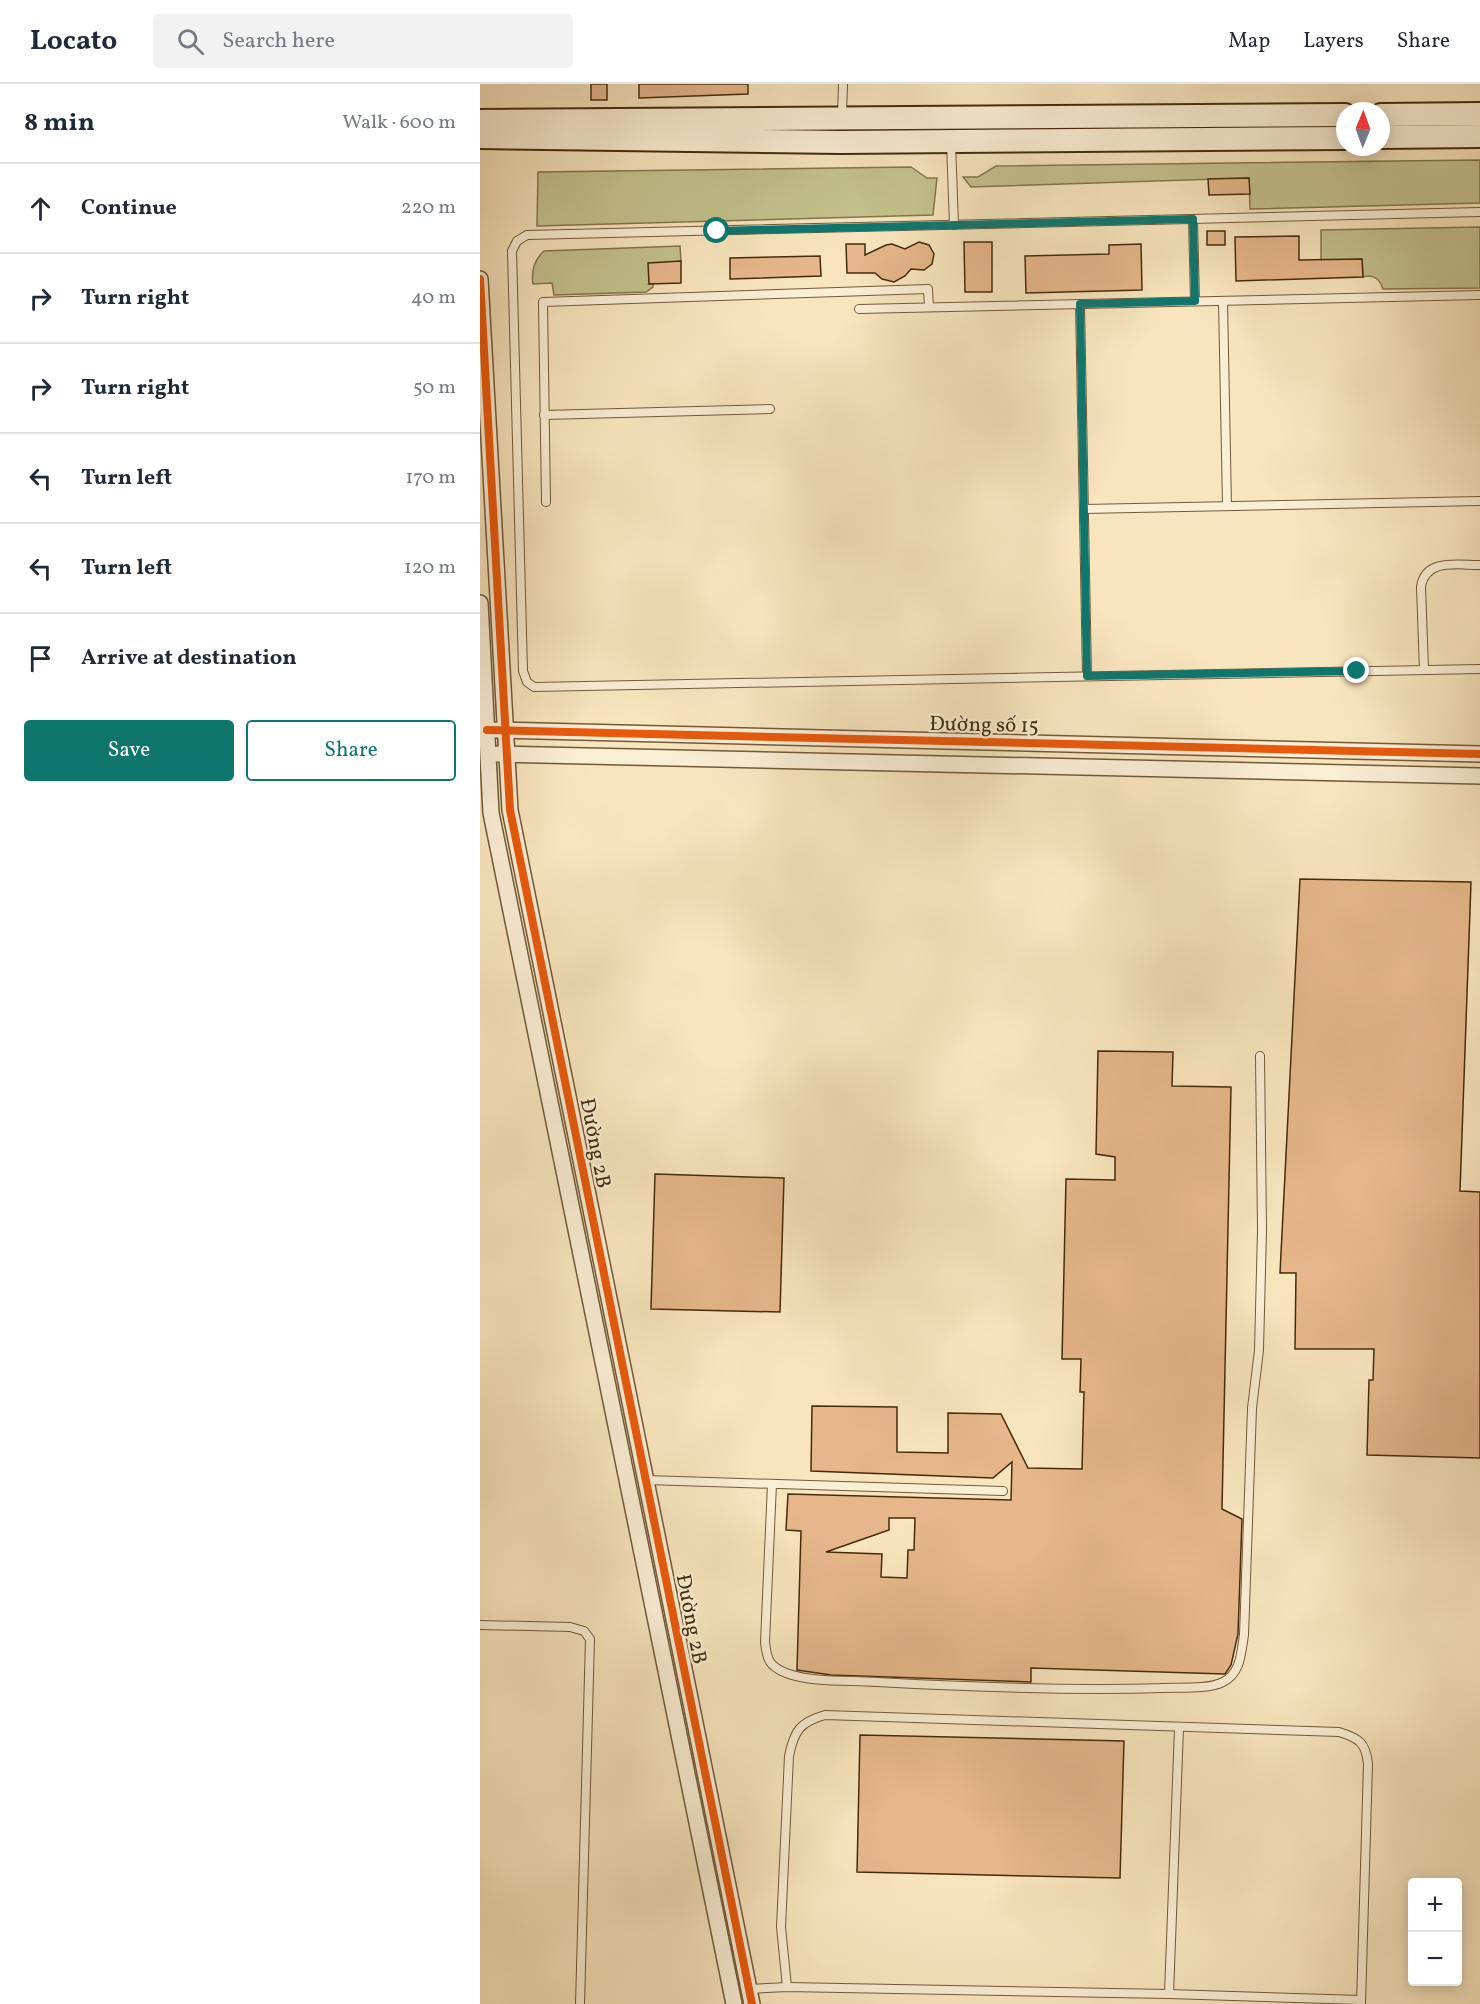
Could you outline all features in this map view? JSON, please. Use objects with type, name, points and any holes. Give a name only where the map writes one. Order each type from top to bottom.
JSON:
[{"type":"street","points":[[1390,115],[1480,114]]},
{"type":"street","points":[[480,137],[950,130],[1336,115]]},
{"type":"street","points":[[480,121],[841,131]]},
{"type":"street","points":[[950,130],[1336,138]]},
{"type":"street","points":[[1390,137],[1480,136]]},
{"type":"street","name":"Đường 2B","points":[[480,279],[507,754],[513,822],[750,1996]]},
{"type":"street","name":"Đường 2B","points":[[480,603],[494,825],[734,2004]]},
{"type":"street","name":"Đường số 15","points":[[487,730],[1480,754]]},
{"type":"street","name":"Đường số 15","points":[[488,754],[1480,776]]},
{"type":"lane","points":[[841,131],[843,84]]},
{"type":"lane","points":[[950,130],[954,225]]},
{"type":"lane","points":[[1480,212],[527,235],[517,241],[512,251],[523,675],[527,682],[538,687],[1480,669]]},
{"type":"lane","points":[[1193,219],[1195,301]]},
{"type":"lane","points":[[546,502],[543,302],[928,289],[929,307]]},
{"type":"lane","points":[[859,309],[1480,295]]},
{"type":"lane","points":[[1223,300],[1227,506]]},
{"type":"lane","points":[[1080,304],[1087,676]]},
{"type":"lane","points":[[544,415],[770,409]]},
{"type":"lane","points":[[1084,509],[1480,501]]},
{"type":"lane","points":[[1424,670],[1421,587],[1425,574],[1440,566],[1480,565]]},
{"type":"lane","points":[[772,1484],[765,1642],[767,1659],[772,1666],[788,1674],[810,1678],[932,1685],[1121,1689],[1197,1687],[1221,1683],[1232,1676],[1240,1661],[1244,1635],[1252,1408],[1259,1350],[1262,1230],[1260,1056]]},
{"type":"lane","points":[[646,1480],[1003,1491]]},
{"type":"lane","points":[[480,1625],[570,1627],[584,1632],[590,1639],[580,2004]]},
{"type":"lane","points":[[750,1996],[787,1987],[1169,1994],[1361,2002],[1368,1764],[1364,1746],[1353,1736],[1339,1732],[825,1715],[809,1720],[792,1738],[789,1756],[781,1927],[787,1987]]},
{"type":"lane","points":[[1169,1994],[1179,1728]]},
{"type":"shaded area","points":[[1480,160],[1480,203],[1250,209],[1249,178],[971,187],[963,177],[978,177],[996,166]]},
{"type":"shaded area","points":[[911,167],[927,178],[937,178],[933,215],[537,226],[538,172]]},
{"type":"shaded area","points":[[1480,227],[1480,288],[1383,289],[1376,278],[1363,277],[1362,260],[1321,260],[1321,230]]},
{"type":"shaded area","points":[[680,246],[681,261],[649,284],[653,284],[653,287],[646,292],[554,295],[552,283],[533,284],[534,266],[544,251]]},
{"type":"building","points":[[591,84],[607,84],[607,100],[591,100]]},
{"type":"building","points":[[639,84],[748,84],[748,94],[639,98]]},
{"type":"building","points":[[1249,178],[1250,194],[1209,195],[1208,179]]},
{"type":"building","points":[[1207,231],[1225,231],[1225,245],[1207,245]]},
{"type":"building","points":[[1299,236],[1299,260],[1362,259],[1363,277],[1236,281],[1235,237]]},
{"type":"building","points":[[919,242],[929,245],[934,254],[932,264],[924,270],[911,269],[905,276],[894,282],[882,279],[875,273],[847,273],[846,244],[865,244],[865,255],[886,245],[892,244],[905,249]]},
{"type":"building","points":[[964,242],[992,242],[992,292],[965,292]]},
{"type":"building","points":[[1141,244],[1142,290],[1026,293],[1025,256],[1109,254],[1109,245]]},
{"type":"building","points":[[820,256],[821,276],[730,279],[730,258]]},
{"type":"building","points":[[681,261],[681,283],[649,284],[648,263]]},
{"type":"building","points":[[1300,879],[1471,882],[1460,1191],[1480,1192],[1480,1458],[1367,1455],[1369,1380],[1373,1380],[1374,1349],[1295,1349],[1296,1273],[1280,1273]]},
{"type":"building","points":[[1098,1051],[1173,1052],[1172,1086],[1231,1087],[1222,1509],[1242,1519],[1238,1634],[1231,1665],[1225,1674],[1031,1668],[1031,1682],[831,1675],[797,1670],[801,1531],[786,1530],[788,1494],[1011,1500],[1012,1462],[993,1478],[811,1471],[812,1406],[897,1407],[897,1452],[948,1453],[948,1413],[1001,1414],[1028,1468],[1082,1469],[1084,1392],[1080,1392],[1081,1359],[1062,1359],[1066,1179],[1115,1180],[1115,1157],[1096,1154]],"holes":[[[889,1518],[915,1518],[914,1550],[908,1550],[907,1578],[881,1577],[882,1554],[826,1552],[889,1530]]]},
{"type":"building","points":[[655,1174],[784,1178],[780,1312],[651,1309]]},
{"type":"building","points":[[860,1735],[1124,1741],[1120,1878],[857,1872]]},
{"type":"cycle path","points":[[480,279],[510,810],[752,2004]]},
{"type":"cycle path","points":[[487,730],[1480,754]]},
{"type":"route","points":[[717,231],[1193,219],[1195,301],[1080,304],[1087,676],[1357,671]]}]
